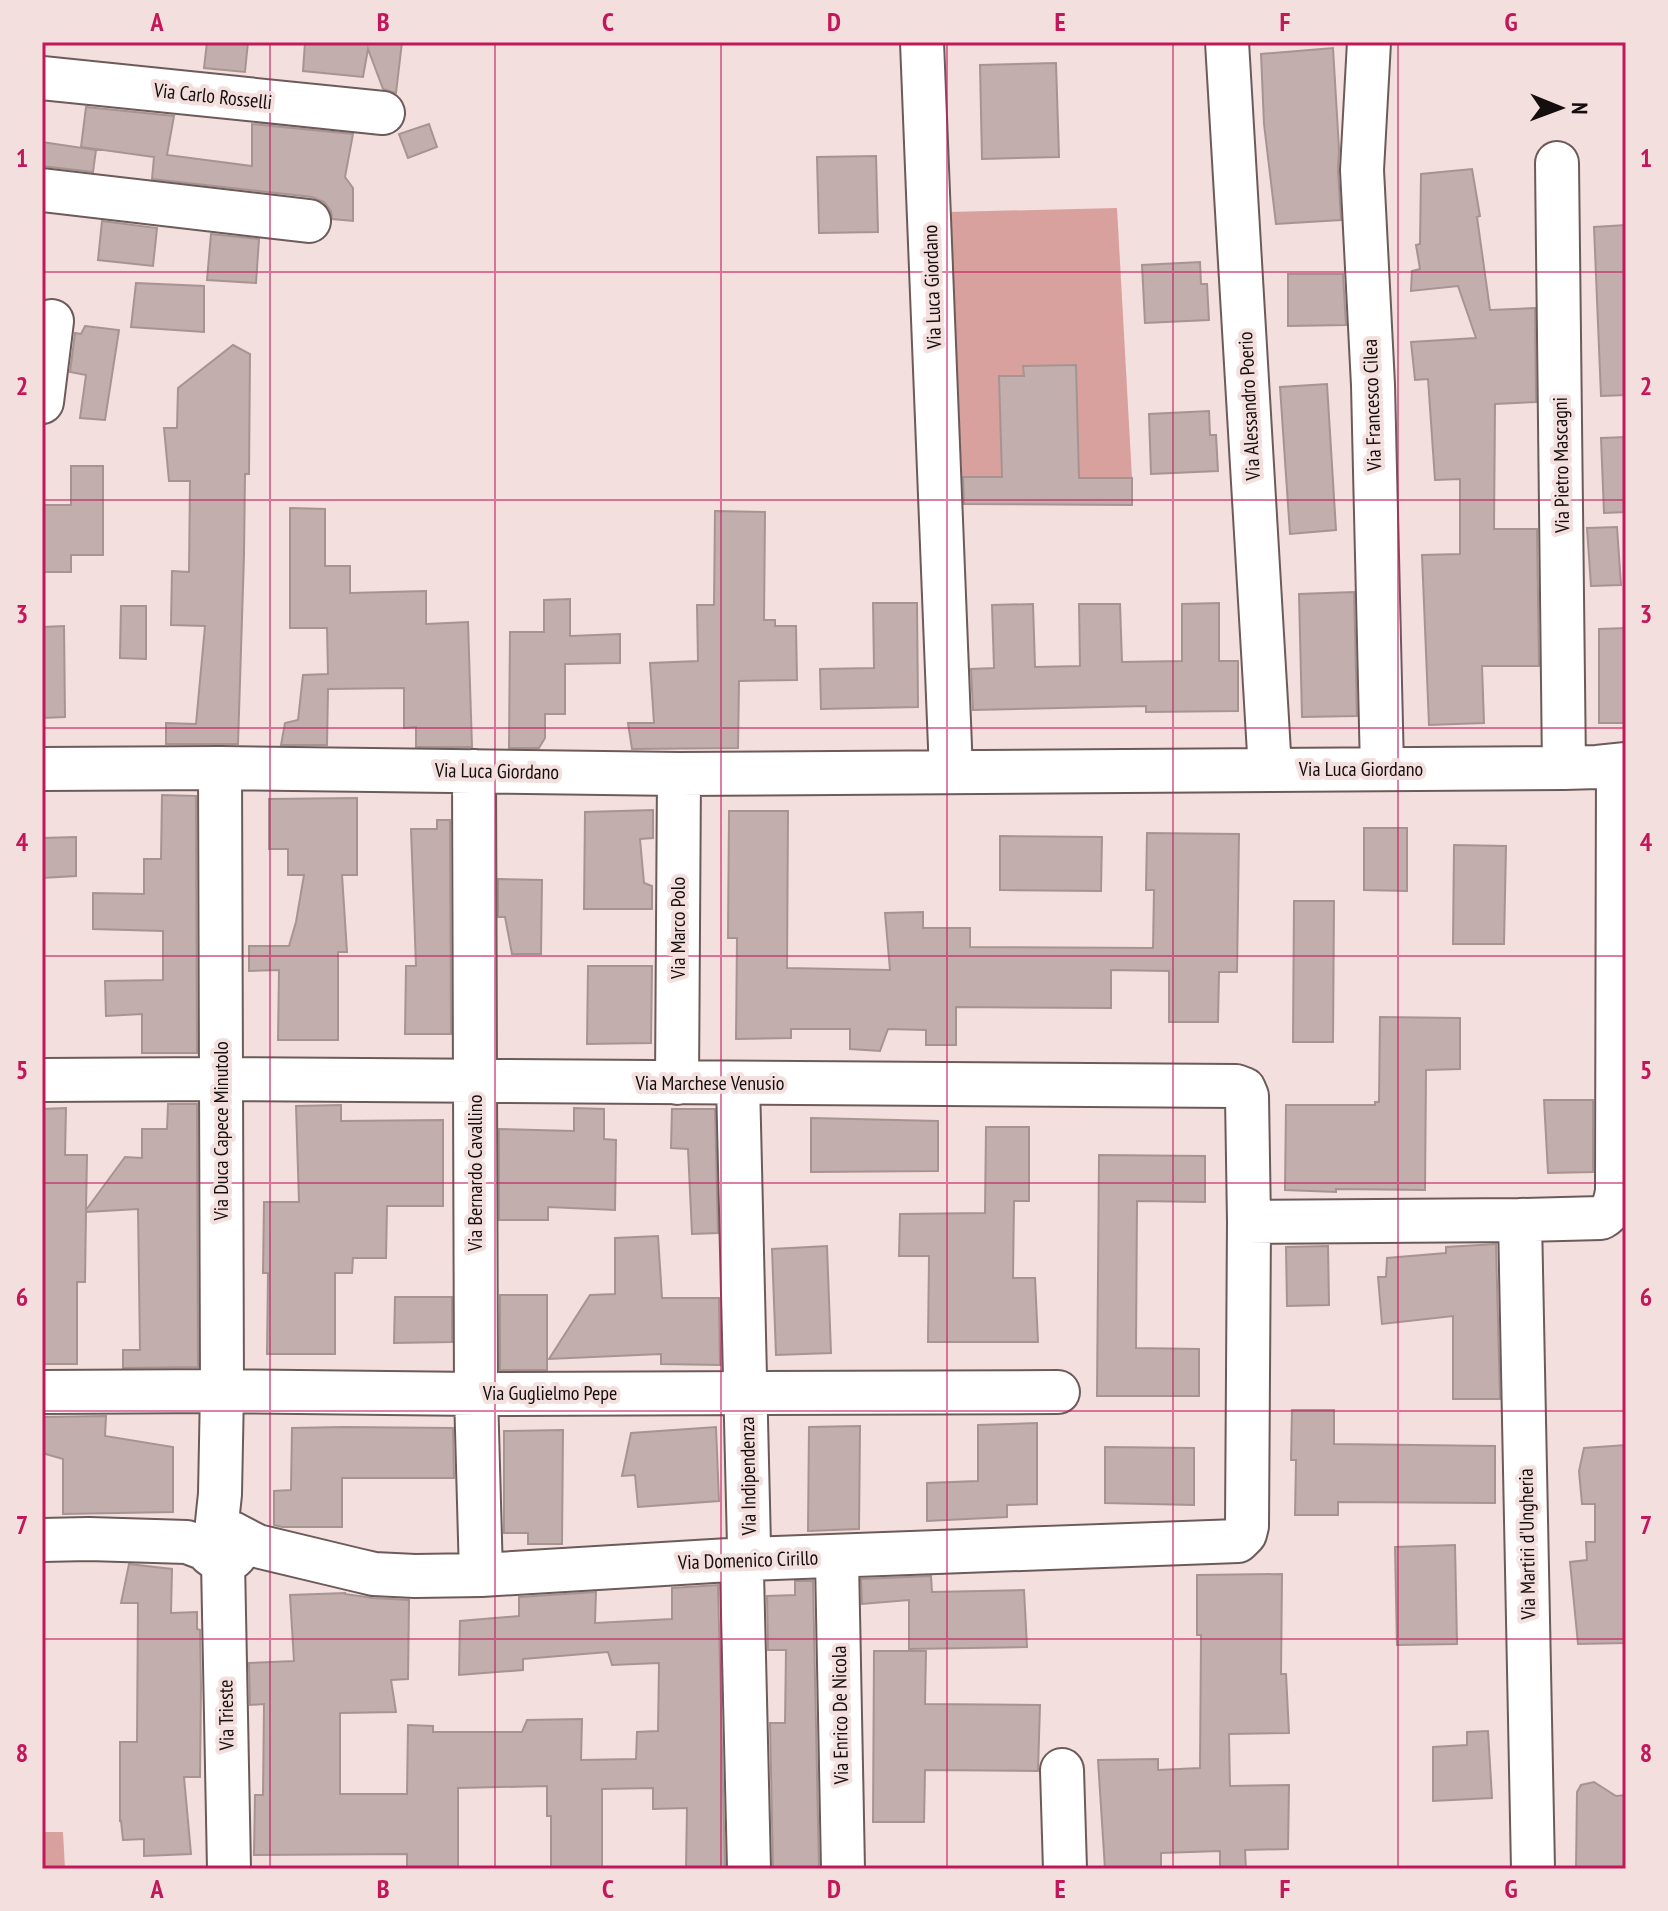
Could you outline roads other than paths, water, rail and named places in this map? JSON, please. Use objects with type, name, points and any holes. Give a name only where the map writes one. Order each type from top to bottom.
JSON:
[{"type":"street","name":"Via Luca Giordano","points":[[922,42],[951,772]]},
{"type":"street","name":"Via Alessandro Poerio","points":[[1227,42],[1270,770]]},
{"type":"street","name":"Via Francesco Cilea","points":[[1369,42],[1362,170],[1373,385],[1382,769]]},
{"type":"street","name":"Via Carlo Rosselli","points":[[42,78],[383,113]]},
{"type":"street","name":"Via Pietro Mascagni","points":[[1557,163],[1564,768]]},
{"type":"street","points":[[42,190],[309,221]]},
{"type":"street","points":[[42,402],[52,321]]},
{"type":"street","name":"Via Luca Giordano","points":[[42,769],[679,774],[1564,768],[1622,765]]},
{"type":"street","points":[[1249,1222],[1601,1218],[1610,1212],[1617,1191],[1622,765]]},
{"type":"street","name":"Via Duca Capece Minutolo","points":[[220,768],[222,1391],[229,1538]]},
{"type":"street","name":"Via Bernardo Cavallino","points":[[474,771],[476,1394],[481,1575]]},
{"type":"street","name":"Via Marco Polo","points":[[677,1083],[679,774]]},
{"type":"street","name":"Via Marchese Venusio","points":[[42,1080],[1231,1085],[1244,1089],[1247,1096],[1249,1222]]},
{"type":"street","name":"Via Indipendenza","points":[[738,1083],[749,1546],[742,1572],[749,1869]]},
{"type":"street","name":"Via Martiri d'Ungheria","points":[[1520,1220],[1533,1869]]},
{"type":"street","name":"Via Domenico Cirillo","points":[[229,1538],[374,1574],[481,1575],[746,1559],[1238,1541],[1247,1526],[1249,1222]]},
{"type":"street","name":"Via Guglielmo Pepe","points":[[42,1392],[1058,1392]]},
{"type":"street","points":[[42,1540],[187,1542],[229,1538]]},
{"type":"street","name":"Via Trieste","points":[[229,1538],[229,1869]]},
{"type":"street","name":"Via Enrico De Nicola","points":[[837,1561],[843,1869]]},
{"type":"street","points":[[1062,1770],[1065,1869]]}]
